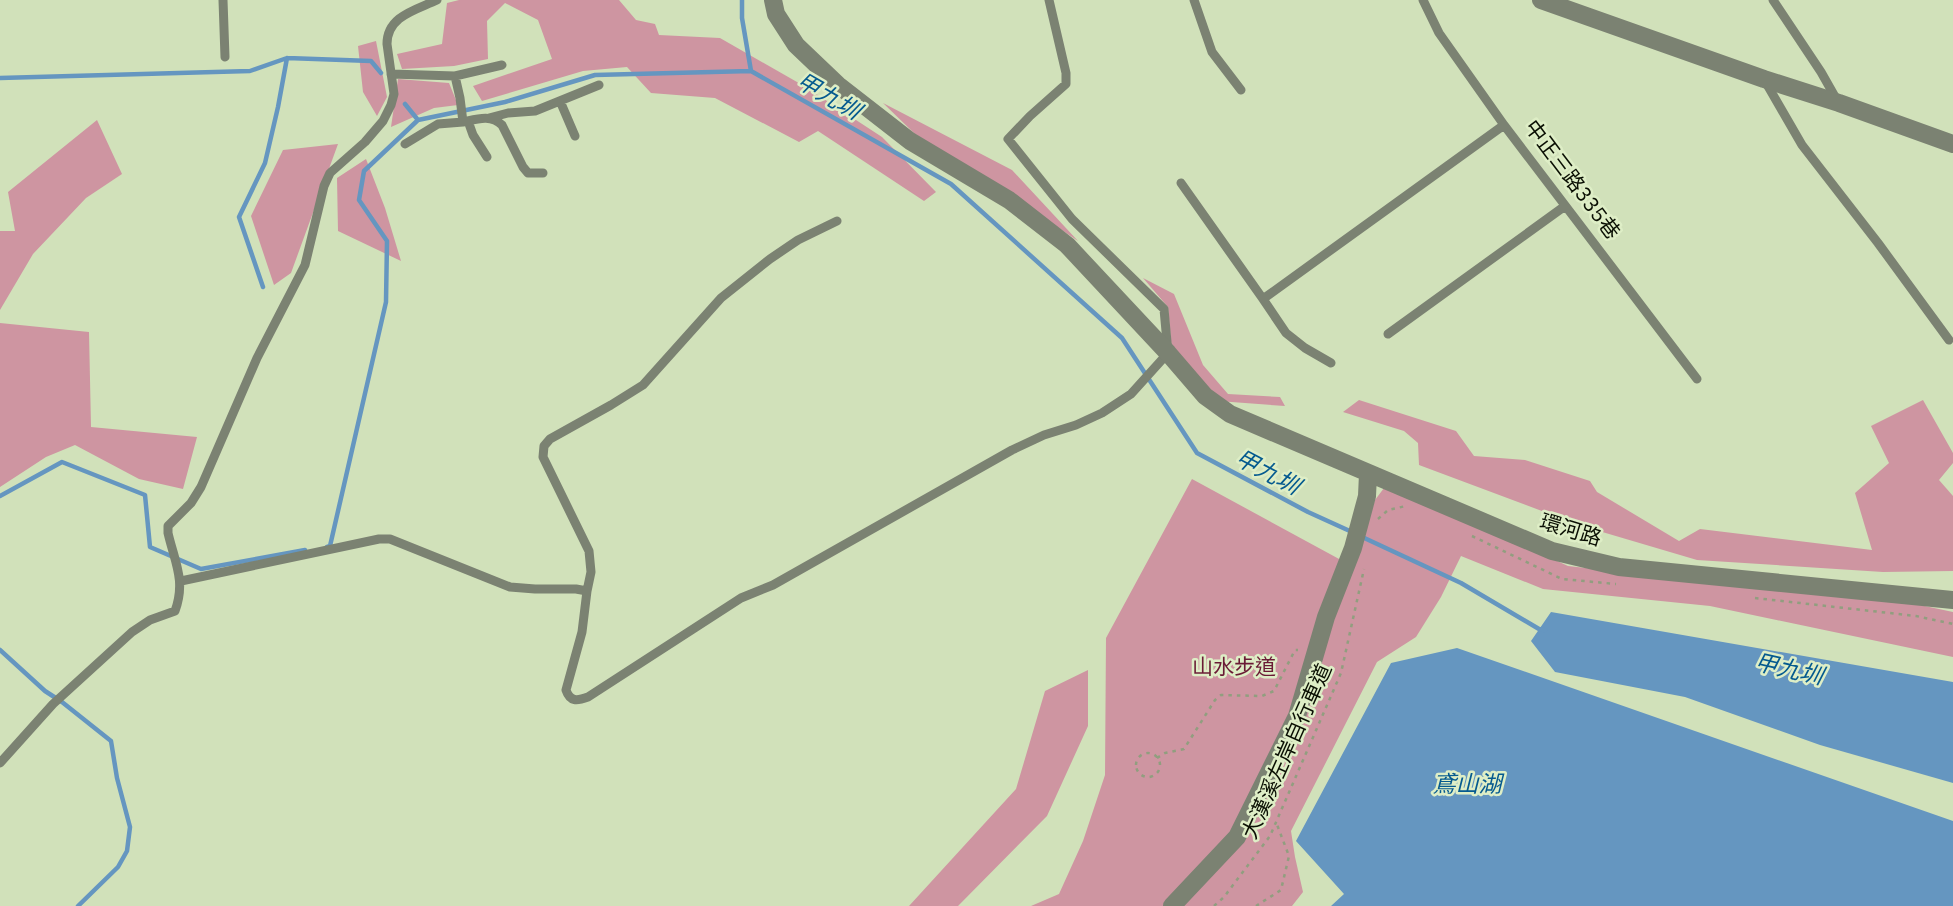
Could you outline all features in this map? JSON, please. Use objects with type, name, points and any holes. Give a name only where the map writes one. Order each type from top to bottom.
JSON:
[{"type":"street","name":"環河路","points":[[773,0],[776,14],[796,45],[838,85],[910,141],[1009,200],[1067,245],[1161,359],[1230,414],[1368,474],[1473,515],[1552,551],[1619,566],[1953,600]]},
{"type":"street","points":[[1554,2],[1953,144]]},
{"type":"street","points":[[1172,906],[1237,837],[1297,716],[1326,617],[1353,548],[1367,496],[1368,474]]},
{"type":"lane","points":[[223,0],[225,57]]},
{"type":"lane","points":[[0,763],[63,695],[132,632],[150,620],[175,611],[180,598],[181,581],[168,526],[191,503],[201,487],[257,358],[305,265],[324,186],[330,173],[365,142],[383,121],[391,105],[394,94],[387,35],[391,24],[437,0]]},
{"type":"lane","points":[[837,222],[798,240],[721,298],[643,384],[550,439],[544,446],[542,457],[589,551],[591,572],[582,632],[566,690],[572,700],[588,698],[741,598],[773,584],[1012,450],[1102,412],[1131,394],[1161,359],[1164,309],[1072,219],[1008,139],[1066,84],[1066,73],[1049,0]]},
{"type":"lane","points":[[1194,0],[1212,52],[1241,90]]},
{"type":"lane","name":"中正三路335巷","points":[[1423,0],[1438,33],[1504,125],[1697,379]]},
{"type":"lane","points":[[1773,0],[1839,103]]},
{"type":"lane","points":[[391,74],[455,76],[502,65]]},
{"type":"lane","points":[[455,76],[464,120],[487,156]]},
{"type":"lane","points":[[1765,79],[1802,145],[1949,340]]},
{"type":"lane","points":[[405,144],[438,124],[535,111],[599,85]]},
{"type":"lane","points":[[560,101],[575,136]]},
{"type":"lane","points":[[489,118],[502,125],[528,173],[543,173]]},
{"type":"lane","points":[[1263,299],[1504,125]]},
{"type":"lane","points":[[1181,183],[1286,333],[1331,363]]},
{"type":"lane","points":[[1388,334],[1565,206]]},
{"type":"lane","points":[[181,581],[379,539],[390,539],[510,587],[587,591]]},
{"type":"path","points":[[1397,499],[1408,505]]},
{"type":"path","name":"大漢溪左岸自行車道","points":[[1214,906],[1224,897],[1270,836],[1341,673],[1364,567]]},
{"type":"path","points":[[1157,758],[1165,753],[1184,749],[1215,700],[1221,695],[1262,696],[1274,691],[1295,650],[1315,654]]},
{"type":"path","points":[[1147,753],[1157,758],[1159,770],[1153,776],[1145,777],[1139,772],[1136,762],[1140,756],[1147,753]]},
{"type":"path","points":[[1256,906],[1281,890],[1289,856],[1276,822]]},
{"type":"green space","points":[[459,0],[619,0],[636,20],[655,24],[659,35],[720,38],[804,86],[882,137],[936,192],[924,201],[818,131],[799,142],[715,98],[651,93],[627,67],[583,71],[482,101],[473,86],[552,59],[538,20],[505,3],[487,21],[488,59],[454,66],[402,69],[397,54],[442,44],[447,3]]},
{"type":"green space","points":[[376,41],[387,97],[377,116],[363,92],[358,46]]},
{"type":"green space","points":[[398,79],[449,83],[458,105],[434,108],[391,127]]},
{"type":"green space","points":[[883,103],[1012,170],[1078,241],[915,134]]},
{"type":"green space","points":[[97,120],[122,174],[86,198],[33,254],[0,310],[0,231],[15,231],[8,192]]},
{"type":"green space","points":[[338,144],[291,273],[274,285],[251,216],[283,150]]},
{"type":"green space","points":[[366,159],[401,261],[338,231],[337,178]]},
{"type":"green space","points":[[1143,278],[1174,294],[1203,365],[1228,394],[1280,397],[1285,406],[1218,401],[1172,352],[1168,307]]},
{"type":"green space","points":[[0,323],[89,332],[91,427],[197,437],[183,489],[139,479],[75,445],[46,457],[0,487]]},
{"type":"green space","points":[[1359,400],[1456,431],[1474,456],[1525,460],[1590,481],[1597,492],[1679,541],[1700,529],[1872,550],[1855,493],[1889,463],[1871,426],[1923,400],[1953,453],[1953,463],[1939,480],[1953,496],[1953,571],[1883,572],[1697,560],[1582,526],[1419,465],[1418,443],[1404,431],[1343,412]]},
{"type":"green space","name":"山水步道","points":[[1192,479],[1352,566],[1375,500],[1384,488],[1462,517],[1568,566],[1920,605],[1953,612],[1953,657],[1710,606],[1543,589],[1461,556],[1441,597],[1416,637],[1377,662],[1291,831],[1303,892],[1292,906],[1031,906],[1059,894],[1083,841],[1105,775],[1106,638]]},
{"type":"green space","points":[[1088,670],[1088,726],[1047,816],[958,906],[909,906],[1016,789],[1045,691]]},
{"type":"water","points":[[1551,612],[1953,682],[1953,783],[1820,745],[1685,697],[1555,672],[1531,641]]},
{"type":"water","name":"鳶山湖","points":[[1457,648],[1953,821],[1953,906],[1331,906],[1344,894],[1296,841],[1391,663]]},
{"type":"waterway","name":"甲九圳","points":[[742,0],[742,18],[751,71],[951,184],[1122,338],[1197,453],[1308,512],[1352,532]]},
{"type":"waterway","points":[[0,78],[250,71],[287,58],[371,61],[381,73]]},
{"type":"waterway","points":[[263,287],[239,217],[265,163],[287,58]]},
{"type":"waterway","points":[[327,547],[330,546],[386,302],[387,241],[359,200],[364,171],[418,120],[505,102],[595,75],[751,71]]},
{"type":"waterway","points":[[405,104],[418,120]]},
{"type":"waterway","points":[[0,496],[62,462],[145,495],[150,547],[201,569],[305,550]]},
{"type":"waterway","name":"甲九圳","points":[[1360,536],[1461,583],[1545,630]]},
{"type":"waterway","points":[[0,650],[45,691],[111,741],[117,778],[130,827],[127,851],[118,867],[78,906]]}]
